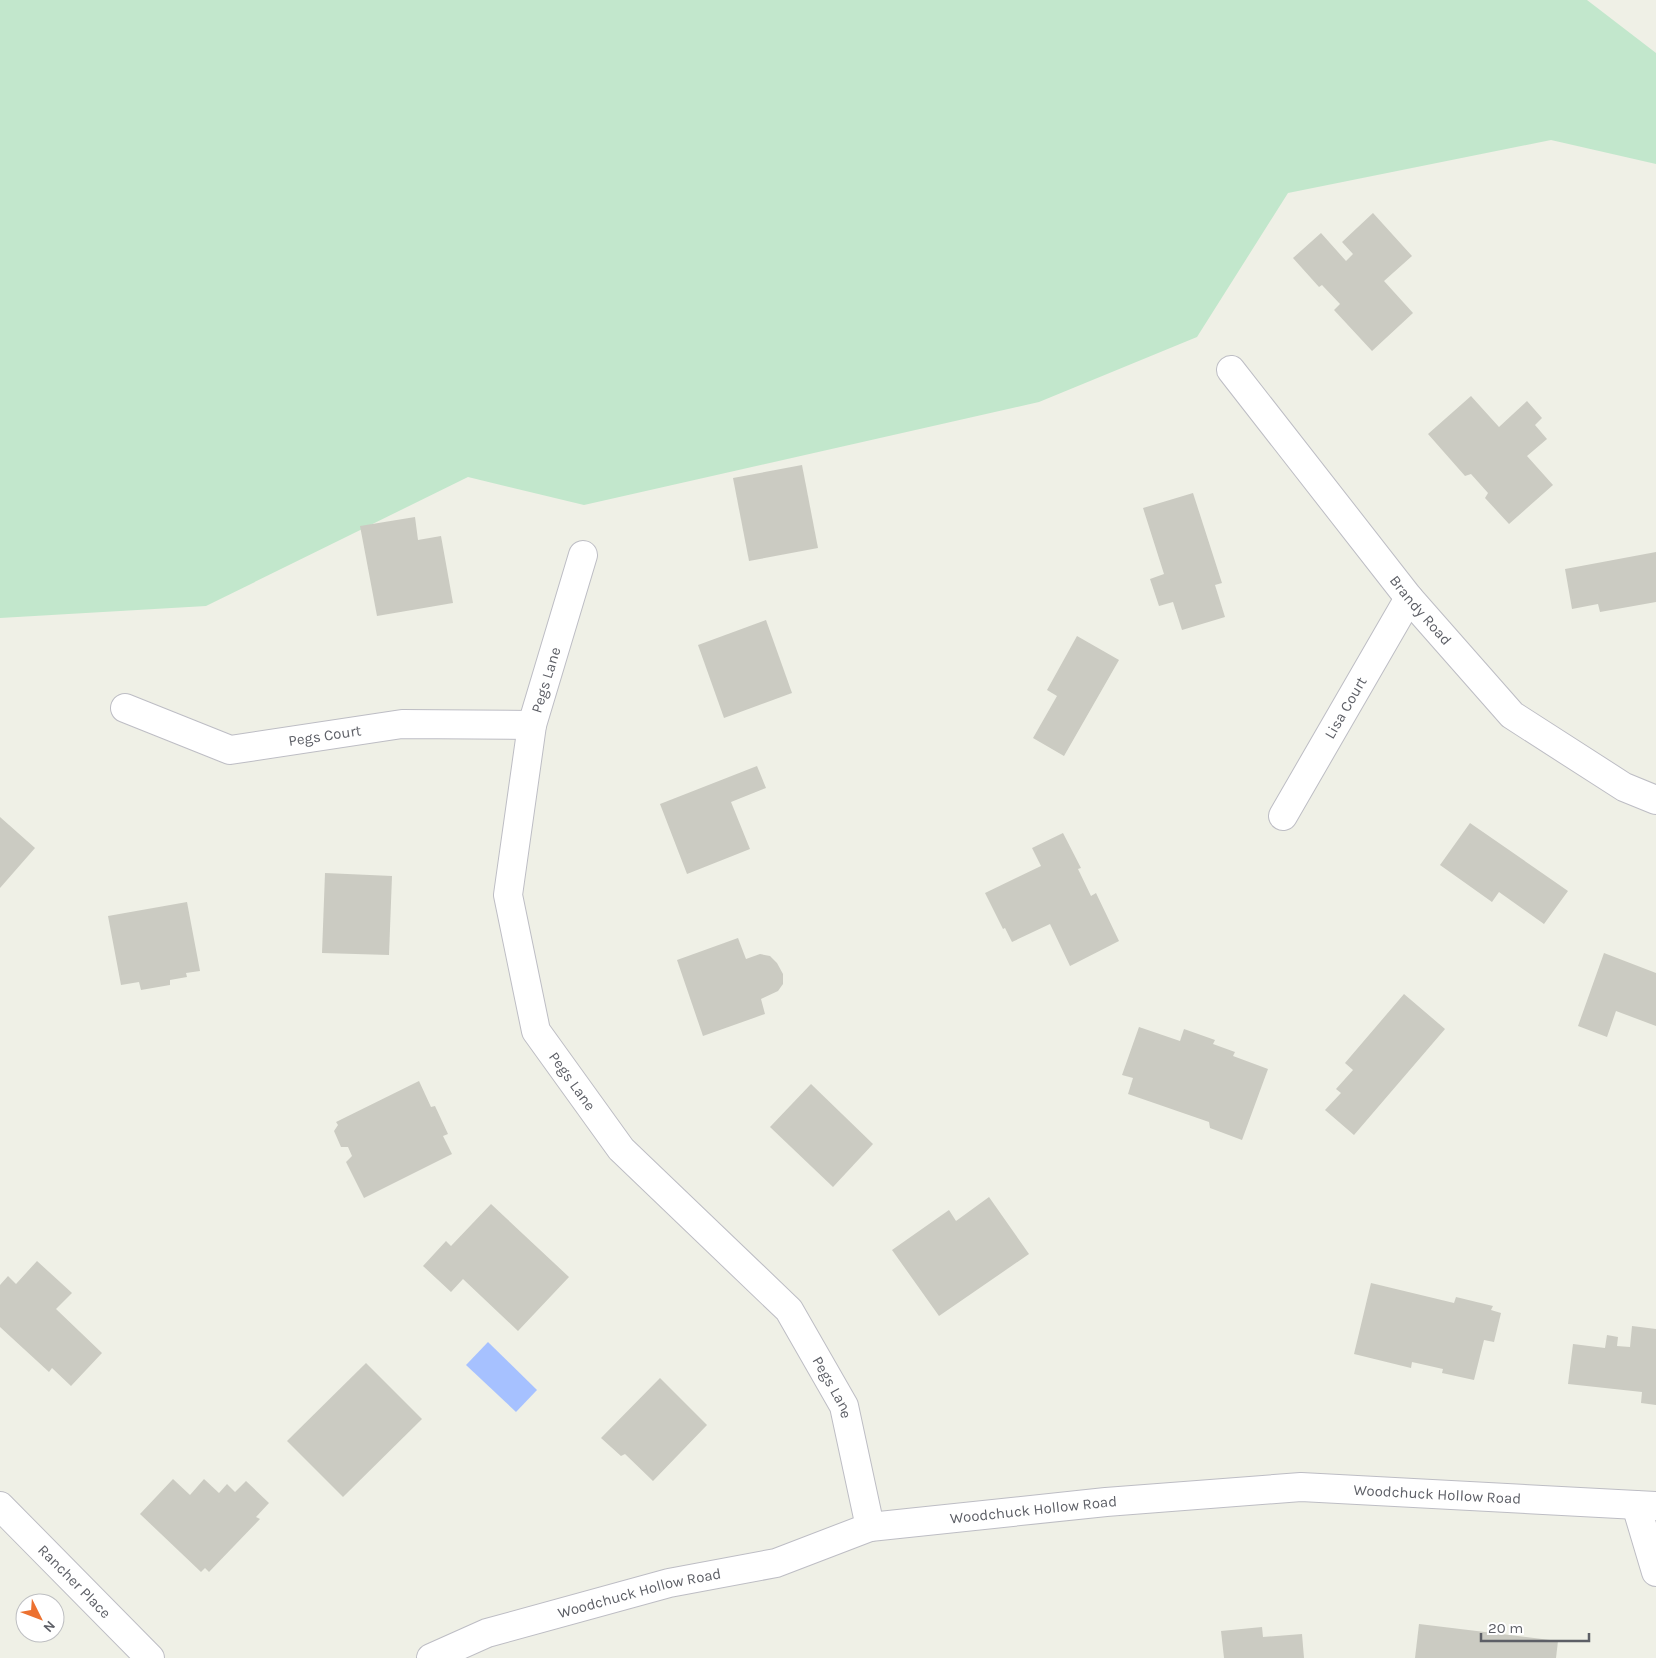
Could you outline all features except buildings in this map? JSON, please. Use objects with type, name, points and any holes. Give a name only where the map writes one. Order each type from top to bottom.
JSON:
[{"type":"street","name":"Brandy Road","points":[[1231,370],[1408,598],[1512,715],[1624,787],[1656,800]]},
{"type":"street","name":"Pegs Lane","points":[[583,556],[532,725],[508,895],[536,1031],[621,1149],[789,1310],[844,1406],[870,1527]]},
{"type":"street","name":"Lisa Court","points":[[1283,816],[1408,598]]},
{"type":"street","name":"Pegs Court","points":[[125,708],[230,750],[402,724],[532,725]]},
{"type":"street","name":"Woodchuck Hollow Road","points":[[431,1658],[486,1633],[669,1583],[776,1563],[870,1527],[1106,1502],[1301,1487],[1646,1506]]},
{"type":"street","name":"Rancher Place","points":[[0,1506],[150,1658]]},
{"type":"street","points":[[1646,1506],[1656,1572]]},
{"type":"green space","points":[[0,0],[1587,0],[1656,53],[1656,164],[1551,140],[1288,193],[1197,337],[1039,402],[584,505],[468,477],[206,606],[0,618]]},
{"type":"water","points":[[488,1342],[537,1390],[516,1412],[466,1365]]}]
